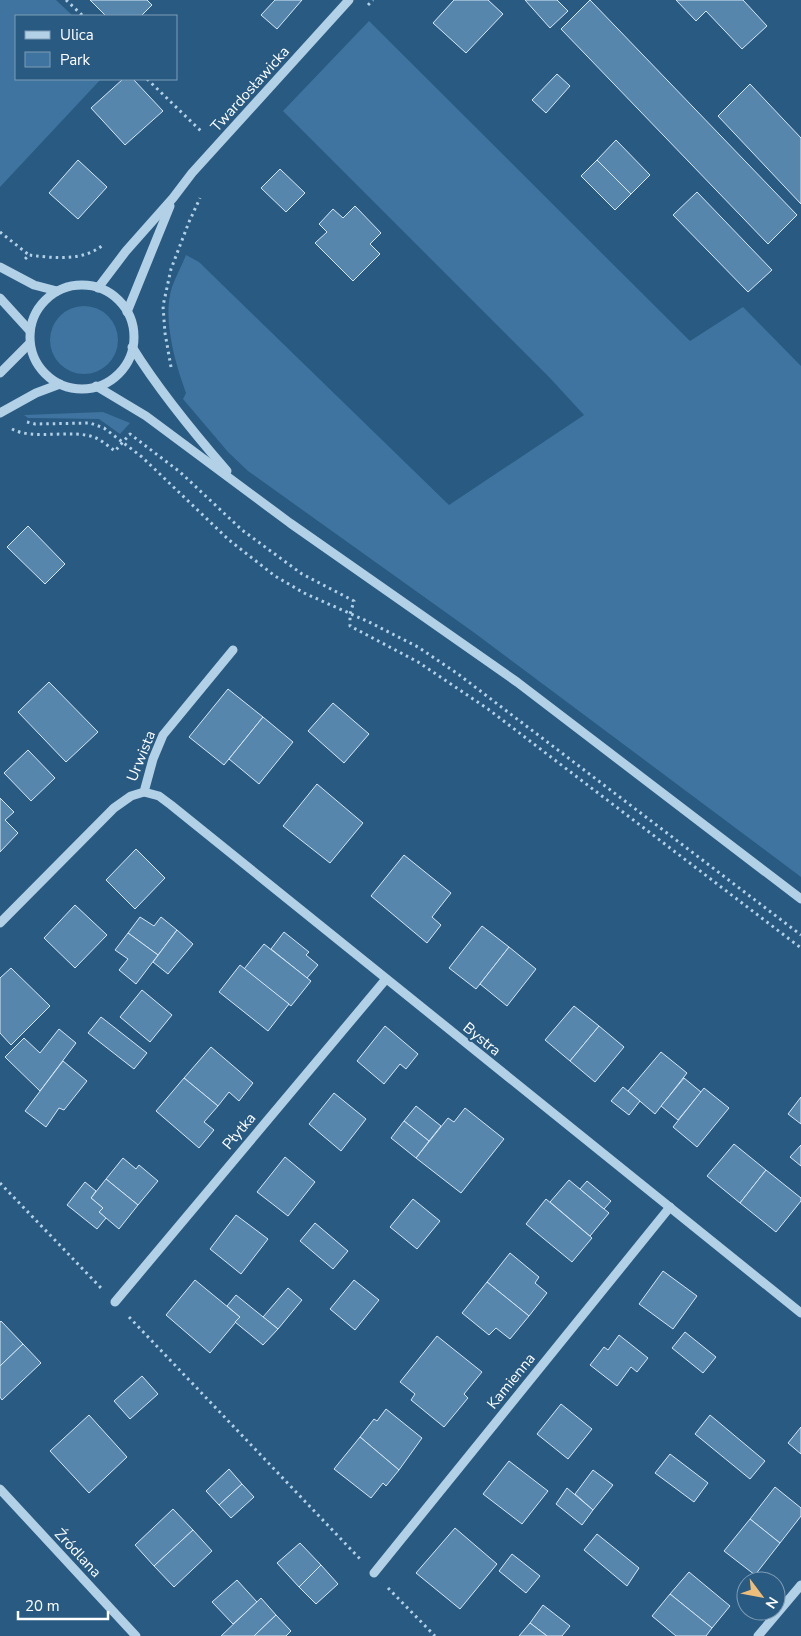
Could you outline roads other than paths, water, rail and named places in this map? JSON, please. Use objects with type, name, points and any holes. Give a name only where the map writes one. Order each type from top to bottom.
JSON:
[{"type":"street","name":"Twardosławicka","points":[[98,288],[126,251],[174,198],[192,173],[349,0]]},
{"type":"street","name":"Twardosławicka","points":[[127,312],[174,198]]},
{"type":"street","points":[[0,267],[34,285],[57,291]]},
{"type":"street","points":[[87,285],[98,288],[114,297],[127,312],[132,324],[134,337],[126,363],[108,382],[96,386],[75,388],[60,384],[39,367],[34,356],[30,343],[30,330],[34,316],[40,306],[57,291],[87,285]]},
{"type":"street","points":[[0,298],[30,330]]},
{"type":"street","points":[[0,373],[30,343]]},
{"type":"street","points":[[132,347],[200,441],[238,485]]},
{"type":"street","points":[[0,413],[36,393],[60,384]]},
{"type":"street","points":[[96,386],[146,416],[290,523],[517,682],[801,899]]},
{"type":"street","name":"Urwista","points":[[0,923],[114,808],[132,796],[144,792],[152,759],[163,735],[233,650]]},
{"type":"street","name":"Bystra","points":[[144,792],[159,796],[171,805],[801,1313]]},
{"type":"street","name":"Płytka","points":[[114,1302],[386,979]]},
{"type":"street","name":"Kamienna","points":[[374,1573],[670,1207]]},
{"type":"street","name":"Źródlana","points":[[0,1489],[136,1636]]},
{"type":"street","points":[[758,1636],[801,1585]]}]
